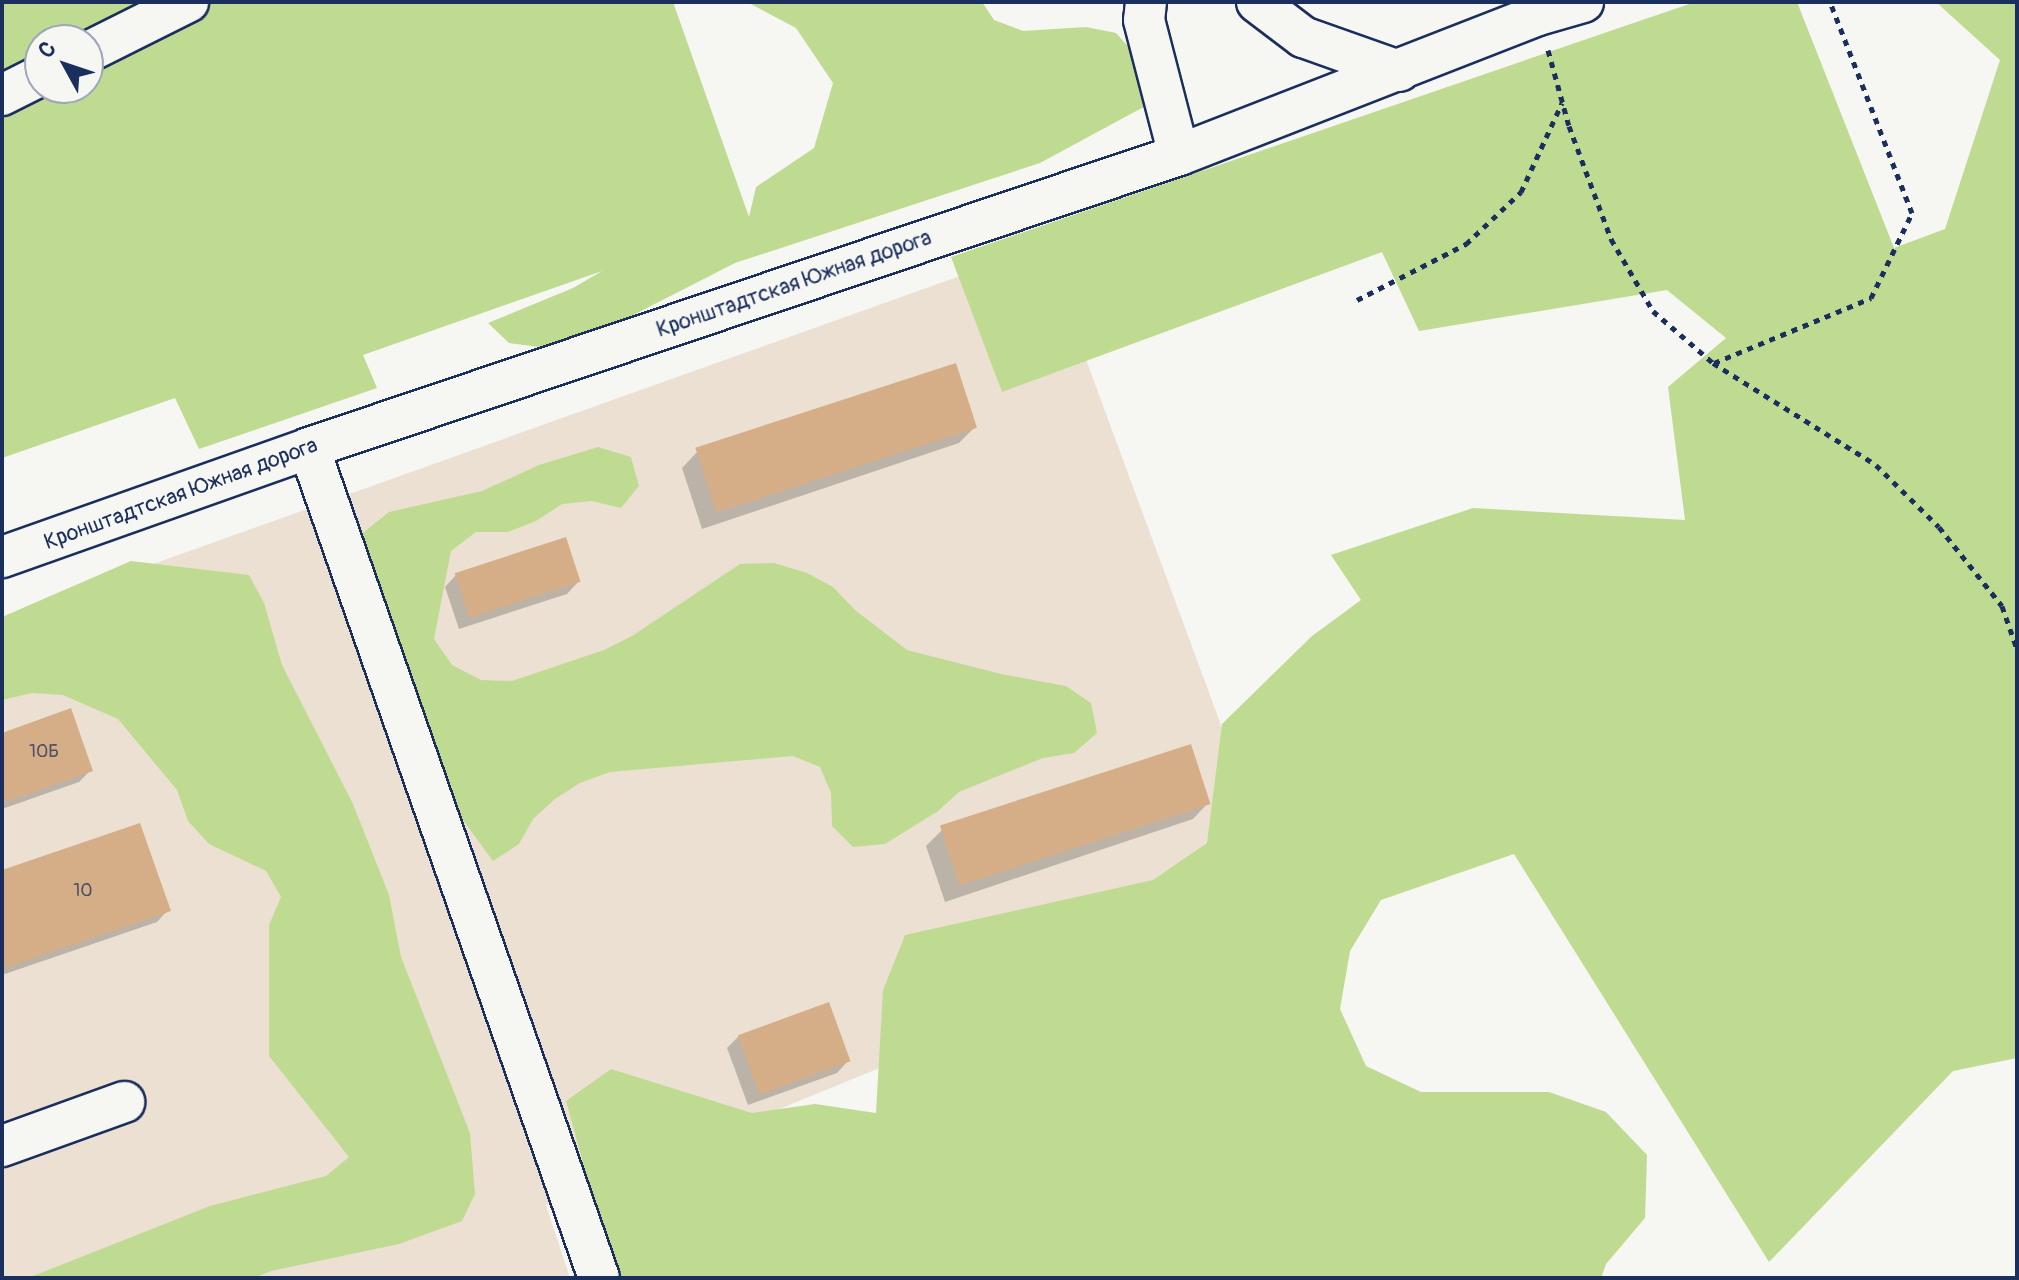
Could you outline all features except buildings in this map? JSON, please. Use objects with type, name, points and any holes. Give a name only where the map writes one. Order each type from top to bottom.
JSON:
[{"type":"street","points":[[104,44],[188,2]]},
{"type":"street","points":[[1146,2],[1144,20],[1179,155]]},
{"type":"street","points":[[1257,2],[1303,37],[1399,71]]},
{"type":"street","name":"Кронштадтская Южная дорога","points":[[2,557],[309,448],[1179,155],[1538,15],[1583,2]]},
{"type":"street","points":[[2,95],[24,84]]},
{"type":"street","points":[[309,448],[599,1278]]},
{"type":"street","points":[[2,1146],[124,1102]]},
{"type":"path","points":[[1713,363],[1871,298],[1912,213],[1830,2]]},
{"type":"path","points":[[1538,15],[1562,102],[1611,239],[1653,311],[1713,363],[1876,465],[1939,527],[2002,606],[2017,649]]},
{"type":"path","points":[[1357,300],[1466,244],[1521,192],[1562,102]]},
{"type":"shaded area","points":[[1044,246],[1286,901],[546,1205],[570,1278],[2,1278],[2,618]]},
{"type":"green space","points":[[2,2],[673,2],[749,217],[756,187],[814,148],[833,83],[796,28],[747,2],[982,2],[994,20],[1023,31],[1086,27],[1116,33],[1151,72],[1151,103],[1040,163],[735,263],[596,334],[539,347],[509,343],[488,323],[573,288],[602,271],[363,355],[377,388],[199,449],[175,398],[2,458]]},
{"type":"green space","points":[[1695,2],[1797,2],[1894,248],[1945,229],[2000,60],[1936,2],[2017,2],[2017,1058],[1953,1071],[1769,1262],[1514,854],[1381,900],[1350,951],[1340,1009],[1366,1066],[1421,1092],[1549,1092],[1606,1112],[1647,1155],[1645,1218],[1606,1264],[1601,1278],[615,1278],[566,1101],[611,1069],[752,1113],[815,1104],[876,1113],[883,990],[905,935],[1153,880],[1207,843],[1222,724],[1312,636],[1361,600],[1331,555],[1473,508],[1685,520],[1668,387],[1726,338],[1667,290],[1419,331],[1382,252],[1002,392],[951,257]]},
{"type":"green space","points":[[598,447],[631,457],[639,486],[621,508],[592,501],[562,504],[536,521],[508,532],[476,532],[451,551],[434,639],[452,665],[481,680],[512,681],[604,650],[632,636],[740,564],[774,563],[807,573],[833,587],[855,610],[907,650],[1001,674],[1066,686],[1091,703],[1097,733],[1074,753],[1043,758],[959,792],[938,811],[885,844],[853,847],[832,826],[831,793],[820,767],[793,756],[610,772],[580,783],[555,799],[533,819],[519,844],[493,861],[457,812],[353,541],[389,512],[482,491],[539,465]]},
{"type":"green space","points":[[131,561],[249,575],[264,603],[282,665],[353,804],[389,895],[401,957],[470,1133],[475,1194],[462,1221],[399,1244],[271,1271],[254,1278],[28,1278],[210,1206],[326,1176],[349,1157],[269,1056],[269,925],[281,897],[266,871],[209,844],[188,821],[177,790],[118,719],[63,695],[32,693],[2,700],[2,617]]}]
